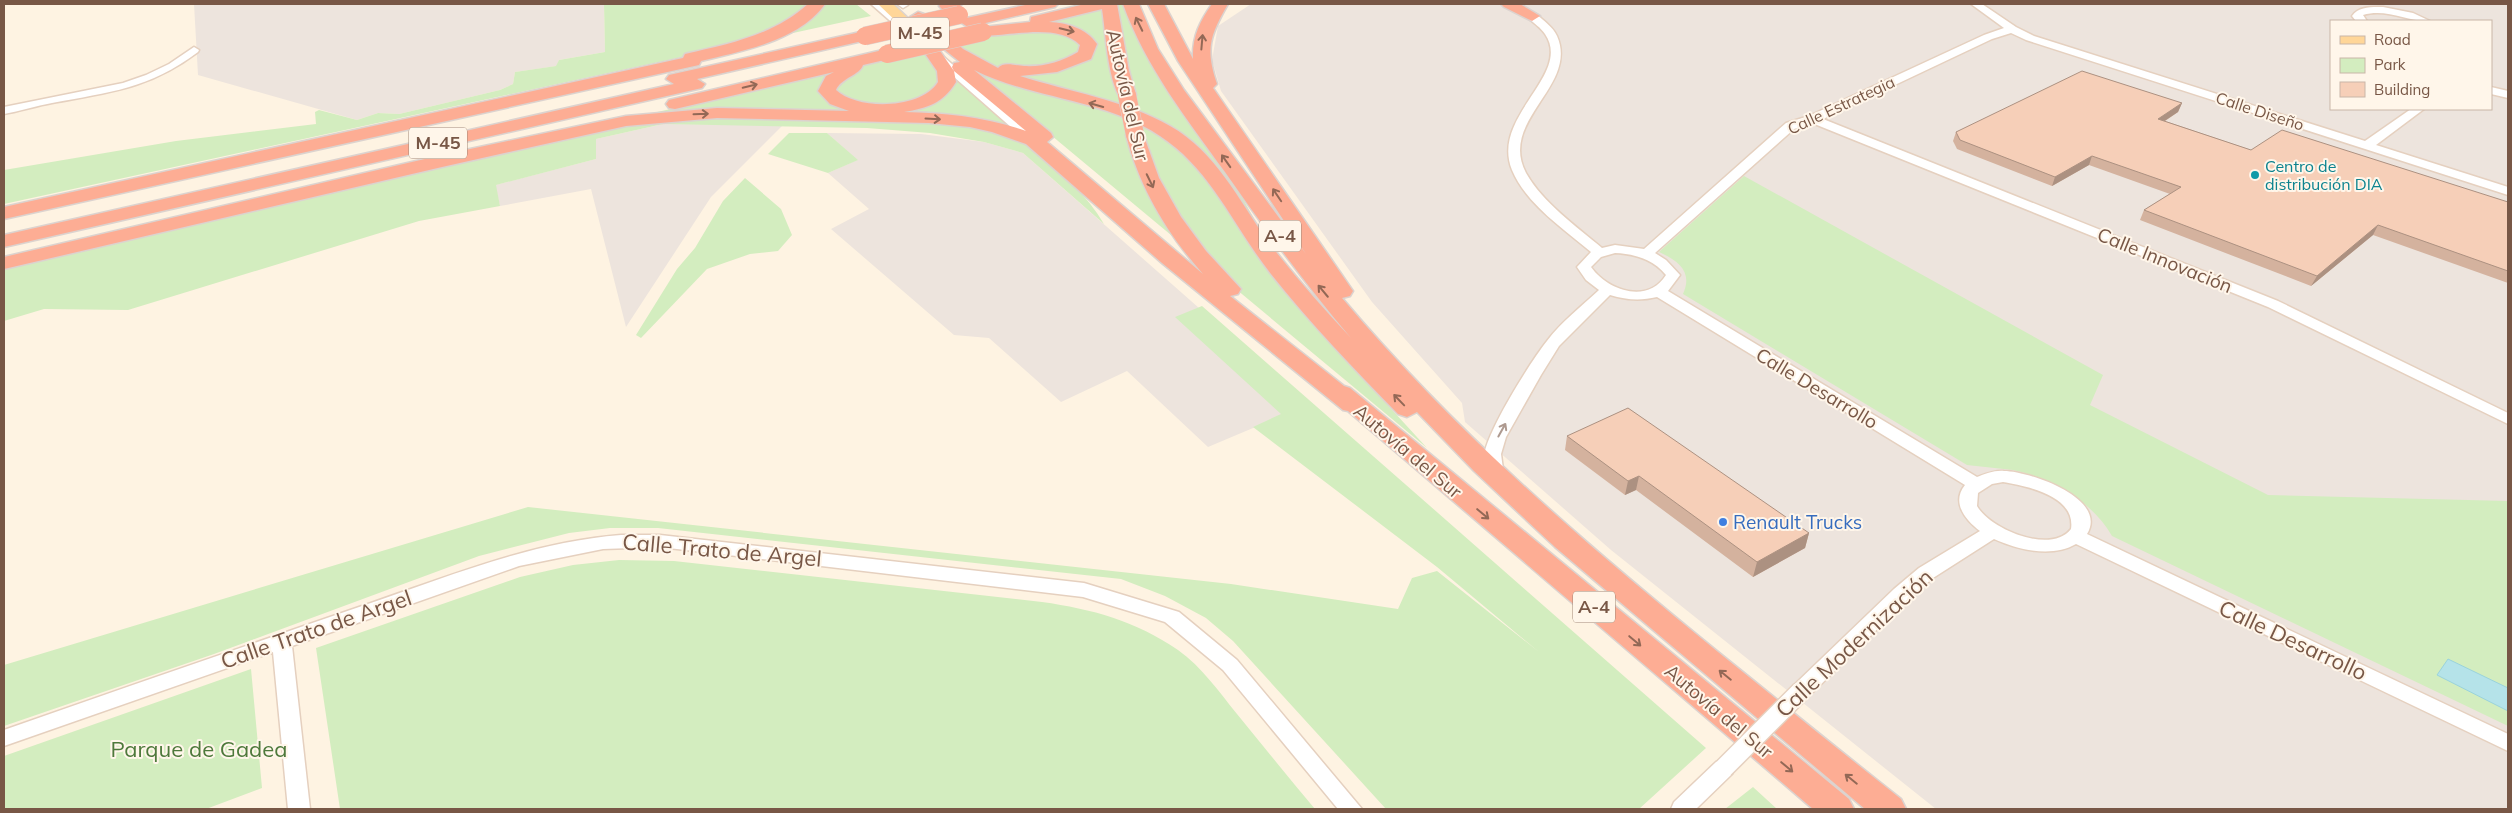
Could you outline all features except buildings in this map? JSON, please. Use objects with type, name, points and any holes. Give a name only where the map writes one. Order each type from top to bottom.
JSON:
[{"type":"highway","points":[[4,213],[392,127],[736,47],[782,30],[798,20],[817,4]]},
{"type":"highway","name":"M-45","points":[[4,242],[870,40],[957,12],[1008,4]]},
{"type":"highway","name":"M-45","points":[[957,12],[1050,4]]},
{"type":"highway","points":[[983,32],[1104,4]]},
{"type":"highway","name":"Autovía del Sur","points":[[1109,4],[1120,71],[1141,162],[1180,234],[1209,268],[1352,404],[1837,809]]},
{"type":"highway","name":"Autovía del Sur","points":[[1131,4],[1144,36],[1168,76],[1289,248],[1323,292],[1462,443],[1496,477],[1645,611],[1889,809]]},
{"type":"highway","points":[[1156,4],[1186,61],[1343,293],[1381,341],[1447,414],[1462,443]]},
{"type":"highway","points":[[1216,105],[1202,67],[1201,38],[1209,19],[1220,4]]},
{"type":"highway","points":[[1509,4],[1532,16]]},
{"type":"highway","points":[[4,224],[392,127],[870,40],[983,32],[1037,27],[1066,29],[1085,39],[1089,44],[1088,50],[1077,60],[1052,68],[1010,70],[974,58],[945,34],[906,10]]},
{"type":"highway","points":[[906,10],[1138,215],[1247,321]]},
{"type":"highway","points":[[906,10],[981,68],[1010,79],[1137,118],[1169,134],[1187,146],[1211,172],[1260,245],[1314,314],[1406,408],[1472,470],[1645,611]]},
{"type":"highway","points":[[4,262],[870,40],[957,12]]},
{"type":"highway","points":[[870,40],[853,67],[837,76],[828,86],[827,91],[830,97],[842,105],[870,110],[909,106],[930,98],[942,91],[947,82],[945,72],[934,55]]},
{"type":"highway","name":"M-45","points":[[4,230],[870,40]]},
{"type":"highway","points":[[4,262],[585,128],[667,116],[759,114],[949,120],[996,126],[1033,140],[1247,321],[1352,404]]},
{"type":"main road","points":[[885,4],[906,10]]},
{"type":"street","points":[[876,4],[1033,140]]},
{"type":"street","name":"Calle Diseño","points":[[1976,4],[2012,29],[2030,38],[2508,191]]},
{"type":"street","points":[[2382,10],[2391,4]]},
{"type":"street","points":[[2361,20],[2357,16],[2359,13],[2382,10],[2422,20]]},
{"type":"street","points":[[1532,16],[1550,35],[1557,52],[1554,70],[1521,119],[1513,138],[1515,162],[1532,192],[1599,252]]},
{"type":"street","name":"Calle Estrategia","points":[[1646,254],[1790,126],[1813,119],[1988,37],[2012,29]]},
{"type":"street","points":[[4,111],[123,87],[182,61],[194,50]]},
{"type":"street","points":[[2492,90],[2508,95]]},
{"type":"street","points":[[2367,145],[2417,110]]},
{"type":"street","name":"Calle Innovación","points":[[1813,119],[2273,304],[2508,419]]},
{"type":"street","points":[[1630,249],[1646,254],[1666,266],[1673,275],[1669,285],[1659,292],[1638,296],[1607,290],[1587,275],[1584,267],[1589,258],[1599,252],[1630,249]]},
{"type":"street","points":[[1496,477],[1493,454],[1498,437],[1533,374],[1553,343],[1607,290]]},
{"type":"street","name":"Calle Desarrollo","points":[[1659,292],[1975,483]]},
{"type":"street","points":[[1995,477],[2022,479],[2058,493],[2072,504],[2080,516],[2082,527],[2077,537],[2066,543],[2050,546],[2030,545],[1994,531],[1979,520],[1971,510],[1967,499],[1968,490],[1975,483],[1995,477]]},
{"type":"street","name":"Calle Modernización","points":[[1682,809],[1920,578],[1956,552],[1994,531]]},
{"type":"street","name":"Calle Desarrollo","points":[[2077,537],[2508,743]]},
{"type":"street","name":"Calle Trato de Argel","points":[[4,738],[514,561],[564,548],[607,540],[660,541],[1084,590],[1172,617],[1230,665],[1351,809]]},
{"type":"street","points":[[282,641],[299,809]]},
{"type":"shaded area","points":[[194,4],[604,4],[605,52],[559,60],[557,66],[515,72],[513,84],[500,90],[399,114],[378,113],[357,120],[198,75]]},
{"type":"shaded area","points":[[1251,4],[2508,4],[2508,809],[1936,809],[1611,550],[1465,422],[1462,403],[1372,302],[1221,91],[1212,60],[1218,26]]},
{"type":"shaded area","points":[[663,124],[783,125],[711,197],[626,327],[591,189],[500,206],[495,185],[596,159],[596,139]]},
{"type":"shaded area","points":[[827,133],[921,134],[984,142],[1023,153],[1199,308],[1284,415],[1208,447],[1127,371],[1061,402],[989,338],[954,335],[831,229],[869,209],[828,173],[857,160]]},
{"type":"green space","points":[[604,4],[856,4],[871,16],[4,204],[4,170],[176,141],[316,124],[315,112],[319,110],[357,120],[378,113],[399,114],[500,90],[513,84],[515,72],[556,66],[559,60],[605,52]]},
{"type":"green space","points":[[1126,4],[1178,104],[1234,182],[1307,317],[1427,448],[945,47]]},
{"type":"green space","points":[[925,52],[996,113],[1065,177],[1082,194],[1104,224],[1023,153],[984,142],[930,133],[867,128],[663,124],[596,139],[596,159],[496,185],[500,206],[419,221],[128,310],[44,309],[4,321],[4,266],[504,151],[635,117]]},
{"type":"green space","points":[[789,133],[827,133],[858,160],[828,173],[768,154]]},
{"type":"green space","points":[[1744,176],[2103,375],[2090,405],[2268,495],[2508,501],[2508,726],[2112,536],[2094,512],[2070,493],[2056,485],[2013,470],[1967,465],[1683,294],[1686,286],[1685,273],[1678,263],[1659,252]]},
{"type":"green space","points":[[745,178],[781,209],[792,235],[778,251],[750,254],[707,269],[641,338],[636,335],[677,269],[695,248],[723,201]]},
{"type":"green space","points":[[1202,306],[1706,748],[1639,809],[1386,809],[1233,641],[1206,618],[1165,596],[1121,579],[658,528],[610,528],[569,533],[479,556],[214,654],[4,726],[4,665],[528,507],[1231,584],[1398,609],[1412,578],[1437,571],[1539,652],[1437,567],[1253,427],[1281,414],[1175,317]]},
{"type":"green space","points":[[619,560],[674,561],[1042,602],[1078,608],[1130,624],[1162,640],[1195,664],[1315,809],[340,809],[316,648],[520,577],[573,565]]},
{"type":"green space","name":"Parque de Gadea","points":[[251,669],[262,788],[206,809],[4,809],[4,756]]},
{"type":"green space","points":[[1753,787],[1777,809],[1725,809]]},
{"type":"water","points":[[2448,659],[2508,688],[2508,711],[2437,675]]},
{"type":"place","name":"Centro de distribución DIA","points":[[2255,175]]},
{"type":"place","name":"Renault Trucks","points":[[1723,522]]}]
